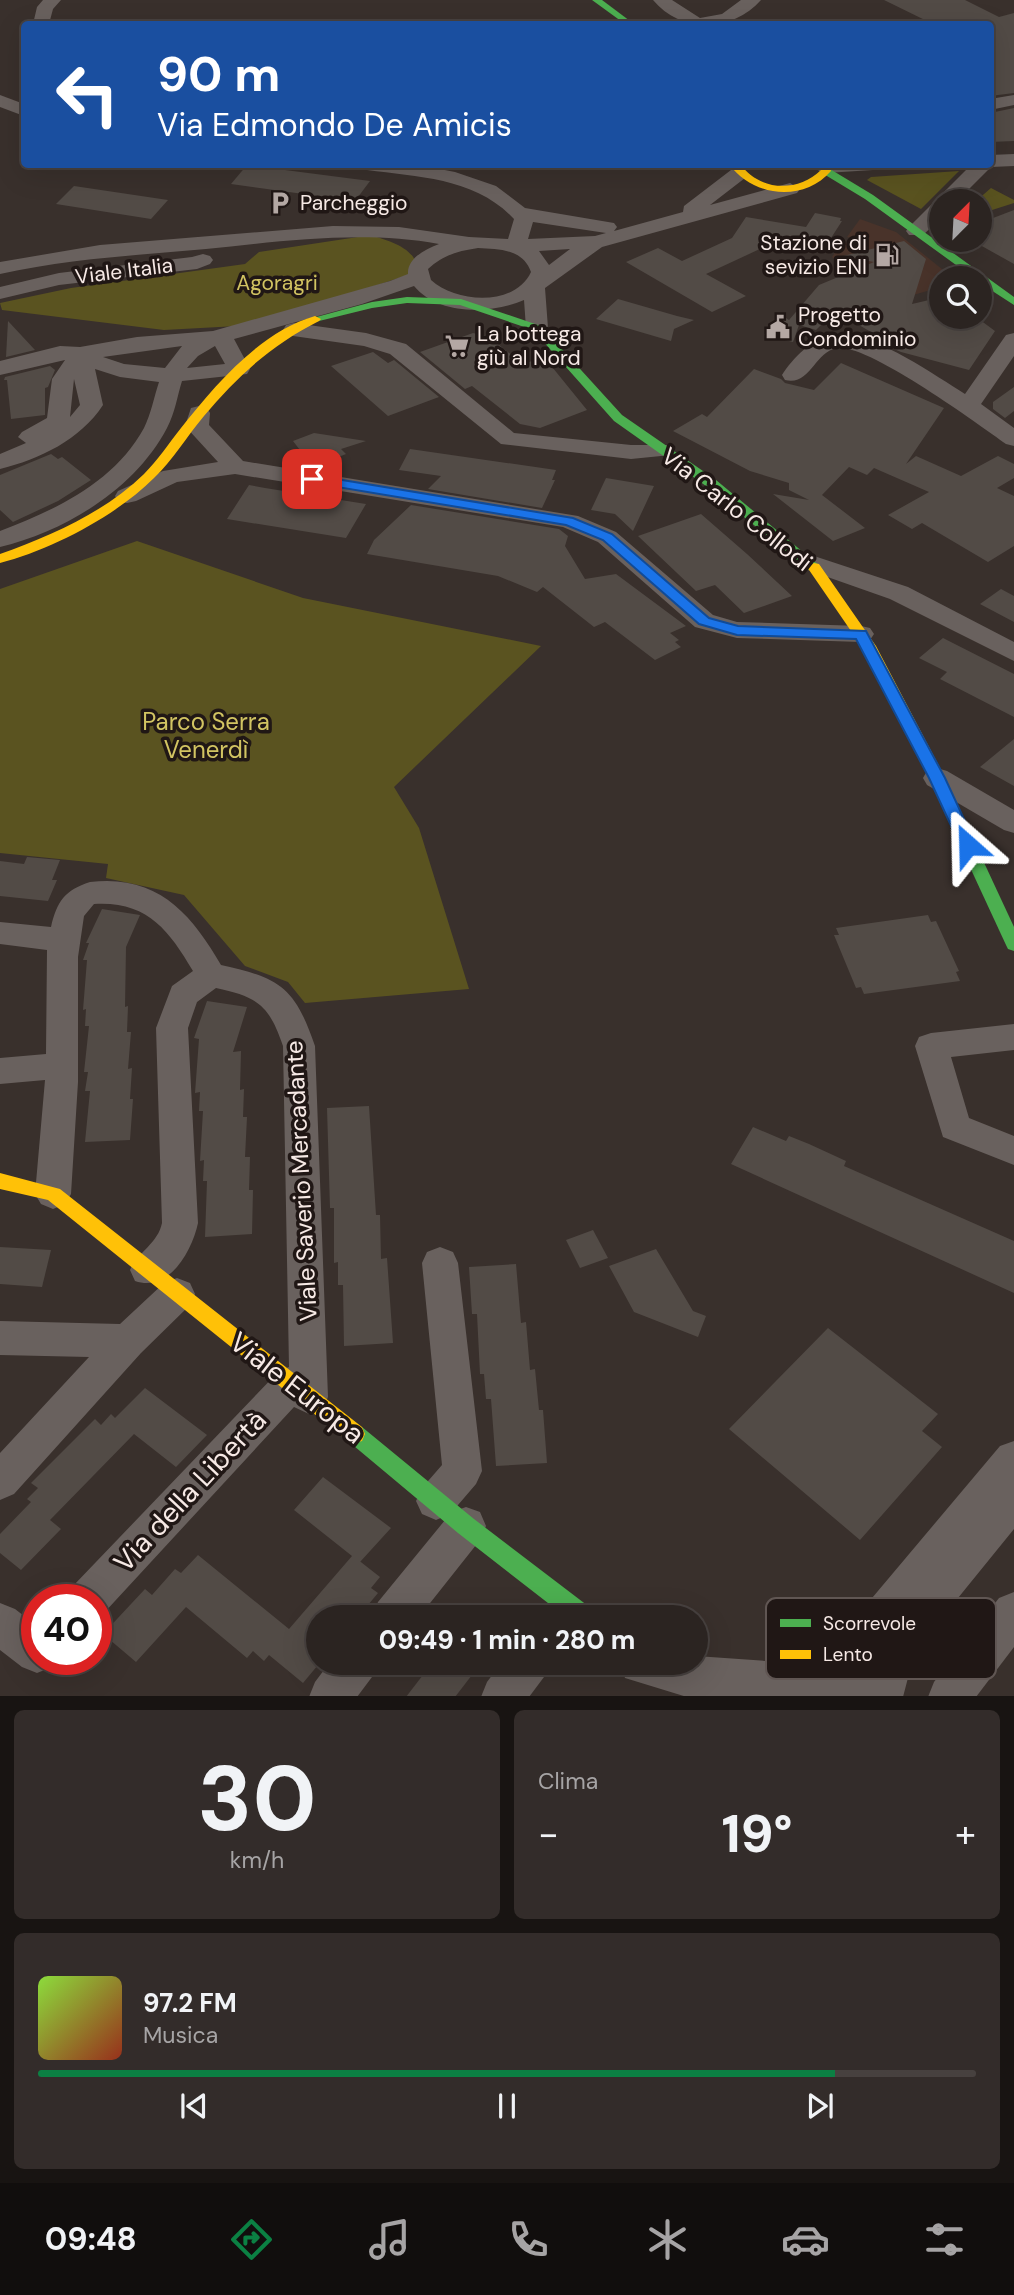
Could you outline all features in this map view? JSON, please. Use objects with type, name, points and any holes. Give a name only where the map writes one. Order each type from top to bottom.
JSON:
[{"type":"street","points":[[42,21],[45,7],[53,0]]},
{"type":"street","points":[[596,0],[626,21]]},
{"type":"street","points":[[662,0],[693,21]]},
{"type":"street","points":[[710,0],[730,14]]},
{"type":"street","points":[[711,21],[730,17],[730,14],[753,0]]},
{"type":"street","points":[[0,95],[21,92]]},
{"type":"street","points":[[0,100],[21,110]]},
{"type":"street","points":[[994,104],[1014,100]]},
{"type":"street","points":[[994,161],[1014,160]]},
{"type":"street","points":[[392,168],[455,178],[484,188],[506,200],[524,218],[516,246]]},
{"type":"street","points":[[677,221],[733,168],[759,186],[800,187],[869,197]]},
{"type":"street","points":[[468,242],[500,242],[516,246],[596,242],[800,187],[822,179],[825,168],[1014,302]]},
{"type":"street","points":[[958,189],[979,168]]},
{"type":"street","points":[[0,540],[48,521],[114,482],[136,458],[156,428],[166,403],[174,367],[192,349],[221,336],[367,296],[418,272],[424,258],[434,251],[487,234],[518,212],[598,227],[650,228]]},
{"type":"street","points":[[916,231],[929,218]]},
{"type":"street","name":"Viale Italia","points":[[0,268],[94,252],[345,231],[389,230],[468,242]]},
{"type":"street","name":"Viale Italia","points":[[345,231],[395,243],[411,254],[418,272],[431,291],[461,302]]},
{"type":"street","name":"Viale Italia","points":[[0,293],[59,279],[197,263],[244,239]]},
{"type":"street","points":[[127,496],[149,476],[199,413],[239,369],[273,342],[294,330],[313,320],[372,305],[407,300],[503,301],[534,288],[566,259],[596,242]]},
{"type":"street","points":[[461,302],[537,328],[534,288],[541,279],[543,270],[539,260],[516,246]]},
{"type":"street","name":"Via Carlo Collodi","points":[[537,328],[618,418],[711,483],[811,563],[861,634],[937,778],[1014,944]]},
{"type":"street","points":[[294,330],[366,340],[398,349],[509,439],[631,452],[663,450]]},
{"type":"street","points":[[0,368],[60,353],[80,354],[137,344],[221,336]]},
{"type":"street","points":[[221,336],[239,369]]},
{"type":"street","points":[[968,406],[1014,340]]},
{"type":"street","points":[[793,375],[827,343],[849,341],[889,360],[968,406],[1014,439]]},
{"type":"street","points":[[80,354],[92,361],[146,376],[171,377],[239,369]]},
{"type":"street","points":[[0,448],[43,432],[58,421],[63,379],[80,354]]},
{"type":"street","points":[[0,462],[69,432],[81,421],[92,405],[80,354]]},
{"type":"street","points":[[199,413],[197,426],[235,467]]},
{"type":"street","points":[[0,559],[40,545],[127,496],[172,475],[235,467],[569,521],[607,537],[704,621],[737,630],[861,634]]},
{"type":"street","points":[[811,563],[900,593],[1014,653]]},
{"type":"street","points":[[937,778],[1014,822]]},
{"type":"street","points":[[53,1194],[62,1066],[63,940],[69,916],[77,900],[92,892],[134,895],[163,908],[186,932],[211,975],[183,995],[172,1028],[180,1223],[176,1243],[148,1270]]},
{"type":"street","points":[[0,933],[63,940]]},
{"type":"street","name":"Viale Saverio Mercadante","points":[[211,975],[245,982],[278,997],[291,1018],[299,1046],[301,1390]]},
{"type":"street","points":[[1012,1045],[931,1046],[955,1126],[1014,1151]]},
{"type":"street","points":[[0,1071],[62,1066]]},
{"type":"street","name":"Viale Europa","points":[[0,1181],[53,1194],[301,1390],[563,1605]]},
{"type":"street","points":[[400,1605],[451,1513],[462,1471],[440,1263]]},
{"type":"street","points":[[0,1481],[128,1341],[177,1294]]},
{"type":"street","points":[[0,1338],[128,1341]]},
{"type":"street","name":"Via della Libertà","points":[[104,1584],[301,1390]]},
{"type":"street","points":[[899,1598],[1014,1459]]},
{"type":"street","points":[[932,1598],[1014,1498]]},
{"type":"street","points":[[996,1636],[1014,1613]]},
{"type":"street","points":[[0,1624],[21,1640]]},
{"type":"street","points":[[330,1696],[347,1675]]},
{"type":"street","points":[[502,1696],[519,1675]]},
{"type":"street","points":[[654,1675],[677,1696]]},
{"type":"street","points":[[687,1675],[705,1680],[771,1684],[831,1681],[853,1696]]},
{"type":"street","points":[[881,1696],[886,1679]]},
{"type":"street","points":[[949,1696],[962,1679]]},
{"type":"shaded area","points":[[860,219],[896,232],[938,266],[929,266],[929,290],[896,300],[866,284],[832,257],[842,242],[848,243],[851,238],[847,237]]},
{"type":"green space","points":[[959,171],[941,189],[929,189],[929,201],[921,209],[867,180],[871,177]]},
{"type":"green space","points":[[991,188],[1014,200],[1014,203],[992,210],[992,189]]},
{"type":"green space","name":"Agoragri","points":[[371,235],[408,251],[416,264],[417,272],[256,325],[164,330],[2,310],[0,303],[71,288],[245,264],[259,252]]},
{"type":"green space","name":"Parco Serra Venerdì","points":[[137,541],[303,598],[541,646],[394,787],[419,828],[469,989],[305,1003],[288,982],[245,966],[184,895],[106,878],[108,864],[0,853],[0,589]]},
{"type":"building","points":[[884,0],[965,0],[999,17],[1014,13],[1014,93],[994,96],[994,21],[927,21]]},
{"type":"building","points":[[1014,108],[1014,141],[994,142],[994,112]]},
{"type":"building","points":[[244,168],[270,168],[370,181],[355,201],[231,184]]},
{"type":"building","points":[[74,186],[168,200],[151,219],[56,204]]},
{"type":"building","points":[[1014,210],[1014,264],[992,252],[992,218]]},
{"type":"building","points":[[815,213],[841,218],[842,221],[822,252],[775,242],[706,274],[746,296],[712,312],[626,262],[658,248],[682,261],[732,238],[746,217],[806,227]]},
{"type":"building","points":[[904,241],[926,259],[912,304],[929,300],[929,329],[992,329],[995,331],[969,370],[901,352],[866,337],[871,332],[835,311],[816,330],[799,325],[793,342],[764,335],[783,316],[789,320],[819,285],[874,262],[843,256]]},
{"type":"building","points":[[618,299],[694,320],[674,329],[671,341],[596,319]]},
{"type":"building","points":[[8,321],[35,350],[6,357]]},
{"type":"building","points":[[473,333],[489,337],[523,364],[544,357],[587,410],[540,428],[520,424],[472,386],[465,389],[420,352]]},
{"type":"building","points":[[373,352],[388,363],[394,360],[439,397],[388,416],[331,366]]},
{"type":"building","points":[[841,363],[944,408],[906,464],[916,456],[961,476],[998,456],[1014,464],[1014,478],[997,488],[1014,496],[1014,546],[988,562],[922,523],[912,529],[888,515],[929,492],[874,468],[867,475],[849,467],[822,495],[865,528],[833,541],[773,494],[809,500],[789,490],[789,483],[750,471],[673,431],[702,414],[707,417],[754,369],[785,383],[814,390]]},
{"type":"building","points":[[50,366],[55,370],[48,387],[45,388],[45,415],[11,419],[5,377]]},
{"type":"building","points":[[1014,387],[1014,411],[1005,418],[993,409],[993,402]]},
{"type":"building","points":[[314,433],[366,441],[341,449],[346,454],[313,467],[293,441]]},
{"type":"building","points":[[410,449],[556,470],[552,480],[555,480],[542,508],[428,489],[441,476],[399,470]]},
{"type":"building","points":[[51,454],[58,459],[62,457],[91,480],[58,501],[13,522],[0,510],[0,475]]},
{"type":"building","points":[[606,478],[654,486],[633,531],[615,514],[591,510]]},
{"type":"building","points":[[249,485],[366,504],[346,538],[227,519]]},
{"type":"building","points":[[411,505],[559,529],[568,536],[565,546],[585,579],[616,574],[686,626],[670,633],[679,640],[675,642],[681,647],[655,660],[605,622],[594,627],[543,587],[537,592],[498,576],[367,554],[374,540]]},
{"type":"building","points":[[701,514],[792,596],[744,613],[715,585],[696,591],[638,536]]},
{"type":"building","points":[[1001,589],[1014,596],[1014,622],[980,604]]},
{"type":"building","points":[[943,638],[1014,674],[1014,717],[940,679],[947,672],[919,658]]},
{"type":"building","points":[[1014,739],[1014,786],[980,767]]},
{"type":"building","points":[[27,857],[60,860],[52,880],[57,880],[48,901],[0,896],[0,861],[24,864]]},
{"type":"building","points":[[102,909],[140,915],[126,947],[125,1007],[128,1006],[127,1032],[131,1032],[128,1069],[132,1068],[130,1099],[133,1099],[130,1140],[85,1142],[90,1091],[85,1091],[88,1072],[84,1072],[89,1026],[85,1026],[86,1009],[83,1010],[87,960],[83,960],[89,943],[86,943]]},
{"type":"building","points":[[928,915],[931,922],[936,921],[959,971],[956,972],[960,981],[864,994],[861,987],[856,988],[834,935],[839,935],[836,928]]},
{"type":"building","points":[[207,1001],[247,1007],[233,1052],[241,1051],[240,1090],[244,1089],[243,1117],[247,1117],[245,1157],[250,1157],[249,1190],[253,1190],[252,1234],[205,1237],[207,1181],[203,1181],[204,1160],[200,1161],[203,1111],[199,1111],[200,1092],[195,1093],[199,1039],[194,1038]]},
{"type":"building","points":[[369,1106],[376,1215],[380,1215],[381,1259],[387,1258],[393,1343],[344,1346],[343,1285],[338,1285],[338,1262],[334,1263],[334,1208],[330,1208],[327,1108]]},
{"type":"building","points":[[753,1127],[786,1141],[789,1136],[809,1144],[846,1161],[844,1166],[1014,1241],[1014,1293],[731,1164]]},
{"type":"building","points":[[593,1230],[608,1258],[580,1268],[566,1240]]},
{"type":"building","points":[[0,1247],[51,1250],[42,1287],[0,1284]]},
{"type":"building","points":[[656,1249],[693,1311],[706,1316],[698,1337],[634,1312],[609,1266]]},
{"type":"building","points":[[516,1264],[521,1323],[526,1322],[530,1370],[535,1369],[539,1410],[543,1410],[547,1463],[496,1466],[491,1399],[486,1399],[484,1374],[480,1374],[477,1314],[472,1314],[469,1267]]},
{"type":"building","points":[[828,1328],[938,1414],[922,1431],[942,1447],[860,1540],[729,1429]]},
{"type":"building","points":[[145,1388],[207,1435],[176,1467],[134,1434],[50,1520],[61,1529],[21,1570],[0,1553],[0,1534],[31,1502],[27,1499],[38,1488],[31,1483],[95,1419],[101,1425],[111,1414],[115,1418]]},
{"type":"building","points":[[323,1477],[391,1528],[360,1562],[380,1577],[371,1588],[378,1593],[368,1605],[310,1605],[352,1556],[294,1510]]},
{"type":"building","points":[[198,1555],[289,1629],[306,1609],[306,1675],[310,1675],[303,1683],[269,1655],[264,1661],[253,1651],[247,1658],[186,1607],[136,1662],[112,1642],[112,1624],[145,1589],[152,1595],[175,1569],[181,1573]]},
{"type":"building","points":[[423,1675],[472,1675],[456,1696],[407,1696]]},
{"type":"traffic: fast","points":[[596,0],[626,21]]},
{"type":"traffic: fast","points":[[826,171],[869,197],[1014,302]]},
{"type":"traffic: fast","points":[[315,319],[372,305],[407,300],[461,302],[537,328],[618,418],[711,483],[814,567]]},
{"type":"traffic: fast","points":[[932,768],[1014,945]]},
{"type":"traffic: fast","points":[[355,1434],[466,1526],[568,1605]]},
{"type":"traffic: slow","points":[[737,168],[752,182],[778,189],[805,186],[817,180],[826,171],[825,168]]},
{"type":"traffic: slow","points":[[0,559],[79,525],[135,489],[159,465],[228,381],[260,352],[295,328],[315,319]]},
{"type":"traffic: slow","points":[[814,567],[869,646],[932,768]]},
{"type":"traffic: slow","points":[[0,1181],[53,1194],[355,1434]]},
{"type":"place","name":"Parcheggio","points":[[280,203]]},
{"type":"place","name":"Stazione di sevizio ENI","points":[[887,255]]},
{"type":"place","name":"Progetto Condominio","points":[[778,327]]},
{"type":"place","name":"La bottega giù al Nord","points":[[457,346]]},
{"type":"route","points":[[312,479],[569,521],[607,537],[704,621],[737,630],[768,633],[861,634],[937,778],[968,845]]}]
